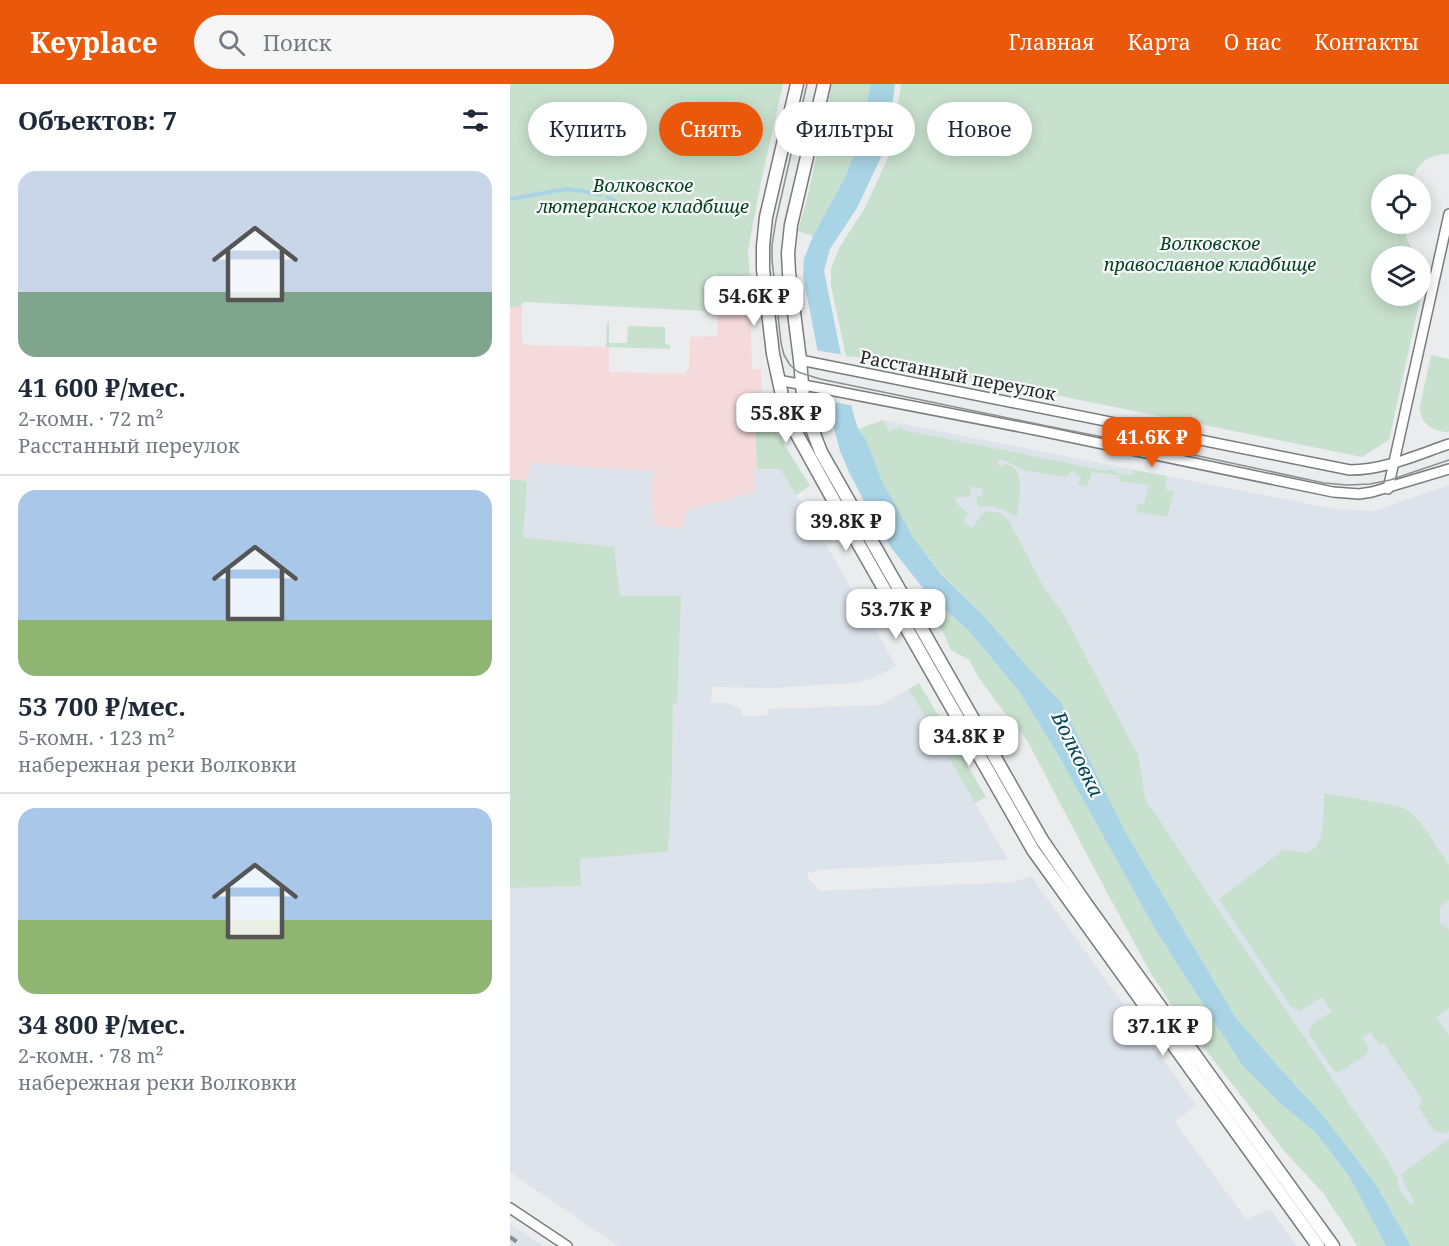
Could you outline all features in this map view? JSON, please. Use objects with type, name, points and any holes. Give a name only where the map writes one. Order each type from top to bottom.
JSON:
[{"type":"street","points":[[797,84],[766,217],[763,246],[763,269],[772,354],[785,409],[804,447],[1033,850],[1318,1246]]},
{"type":"street","points":[[824,84],[789,238],[789,273],[804,408],[826,463],[1042,840],[1333,1246]]},
{"type":"street","points":[[1388,489],[1449,214]]},
{"type":"street","name":"Расстанный переулок","points":[[800,360],[1350,470],[1367,470],[1449,444]]},
{"type":"street","points":[[778,380],[1333,492],[1359,494],[1388,489],[1449,469]]},
{"type":"street","points":[[510,1208],[567,1246]]},
{"type":"shaded area","points":[[522,304],[522,343],[526,345],[609,347],[609,372],[685,374],[689,370],[690,337],[718,336],[717,311],[750,310],[752,369],[761,369],[763,411],[755,412],[757,469],[754,469],[755,492],[687,510],[683,529],[653,525],[654,508],[651,507],[653,471],[530,463],[527,481],[510,479],[510,307]]},
{"type":"shaded area","points":[[883,420],[1334,509],[1374,511],[1449,485],[1449,1246],[1431,1246]]},
{"type":"shaded area","points":[[529,463],[654,471],[651,507],[683,528],[686,510],[755,492],[754,469],[780,469],[896,666],[873,678],[854,683],[773,688],[712,687],[711,703],[736,706],[742,711],[742,716],[768,715],[768,709],[881,705],[909,689],[1008,860],[818,870],[808,872],[808,878],[820,891],[1013,882],[1031,876],[1196,1105],[1175,1122],[1246,1219],[1270,1209],[1297,1246],[618,1246],[510,1172],[510,888],[581,886],[580,859],[668,852],[673,703],[676,703],[677,689],[620,596],[613,547],[522,537]]},
{"type":"shaded area","points":[[510,1224],[543,1246],[510,1246]]},
{"type":"green space","name":"Волковское лютеранское кладбище","points":[[510,84],[783,84],[779,102],[775,102],[775,120],[748,250],[751,293],[713,295],[705,311],[525,302],[517,307],[510,307]]},
{"type":"green space","points":[[832,84],[871,84],[867,102],[828,102]]},
{"type":"green space","name":"Волковское православное кладбище","points":[[901,84],[1449,84],[1449,154],[1429,158],[1415,174],[1371,174],[1371,234],[1405,234],[1410,246],[1371,246],[1371,306],[1419,306],[1389,440],[1362,457],[881,360],[846,356],[831,286],[831,269],[839,248],[865,208],[889,156],[915,156],[915,102],[898,102]]},
{"type":"green space","points":[[816,156],[854,156],[844,179],[813,236],[798,231]]},
{"type":"green space","points":[[607,322],[609,322],[609,343],[627,343],[628,326],[665,327],[665,344],[670,345],[670,349],[606,347]]},
{"type":"green space","points":[[1431,355],[1449,359],[1448,432],[1432,428],[1424,421],[1420,412]]},
{"type":"green space","points":[[769,415],[775,430],[810,486],[796,495],[780,469],[757,469],[755,416]]},
{"type":"green space","points":[[883,420],[889,431],[900,427],[904,430],[1106,471],[1114,470],[1116,473],[1132,475],[1133,470],[1167,476],[1165,489],[1174,491],[1167,517],[1136,512],[1137,504],[1144,504],[1149,485],[1120,481],[1119,475],[1092,472],[1087,487],[1077,484],[1081,478],[1073,471],[1065,477],[1023,470],[999,459],[998,465],[1011,466],[1019,477],[1017,517],[995,507],[979,507],[976,497],[983,494],[982,488],[971,487],[970,496],[955,498],[958,505],[968,513],[964,522],[972,528],[985,511],[1000,513],[1009,521],[1042,584],[1065,617],[1138,755],[1148,805],[1388,1161],[1397,1178],[1399,1189],[1411,1205],[1414,1201],[1401,1174],[1449,1139],[1449,1246],[1411,1246],[1375,1183],[1321,1113],[1236,1018],[1126,833],[1061,702],[984,616],[941,573],[913,537],[882,481],[866,441],[858,429]]},
{"type":"green space","points":[[510,479],[527,481],[523,537],[614,547],[620,596],[681,596],[677,702],[673,704],[668,852],[580,859],[581,886],[510,888]]},
{"type":"green space","points":[[935,602],[969,631],[1018,690],[1053,746],[1155,929],[1242,1065],[1281,1104],[1314,1131],[1349,1176],[1386,1246],[1357,1246],[1323,1193],[1285,1152],[1177,1013],[1150,972],[1027,740],[1000,707],[969,660],[951,650],[943,632],[932,619],[928,606]]},
{"type":"green space","points":[[919,683],[986,797],[975,803],[909,689]]},
{"type":"green space","points":[[1324,793],[1401,807],[1409,811],[1420,822],[1449,865],[1449,900],[1440,908],[1440,923],[1449,929],[1449,1008],[1436,1018],[1449,1036],[1449,1131],[1444,1133],[1435,1131],[1428,1122],[1419,1108],[1423,1101],[1384,1044],[1380,1045],[1371,1032],[1362,1037],[1369,1048],[1367,1054],[1343,1070],[1334,1071],[1309,1035],[1314,1023],[1332,1012],[1322,997],[1300,1011],[1291,1007],[1219,899],[1283,850],[1308,852],[1314,849],[1321,836]]},
{"type":"water","points":[[871,84],[895,84],[893,102],[867,102]]},
{"type":"water","name":"Волковка","points":[[854,156],[882,156],[857,208],[830,249],[824,271],[852,409],[858,429],[866,440],[882,481],[913,537],[941,574],[984,616],[1061,702],[1126,833],[1236,1018],[1321,1113],[1375,1183],[1411,1246],[1386,1246],[1349,1176],[1314,1131],[1281,1104],[1242,1065],[1155,929],[1053,746],[1018,690],[969,631],[930,597],[892,549],[864,501],[840,451],[829,409],[803,276],[804,259],[813,236],[844,179]]},
{"type":"pier","points":[[815,350],[844,355],[854,406],[824,400]]},
{"type":"waterway","points":[[510,199],[566,189],[600,195]]},
{"type":"waterway","points":[[607,197],[622,204],[644,209],[667,203]]},
{"type":"tram line","points":[[807,84],[772,245],[781,343],[784,355],[798,372],[820,379],[1324,483],[1370,484],[1390,480],[1449,460]]},
{"type":"railway","points":[[510,1237],[523,1246]]}]
